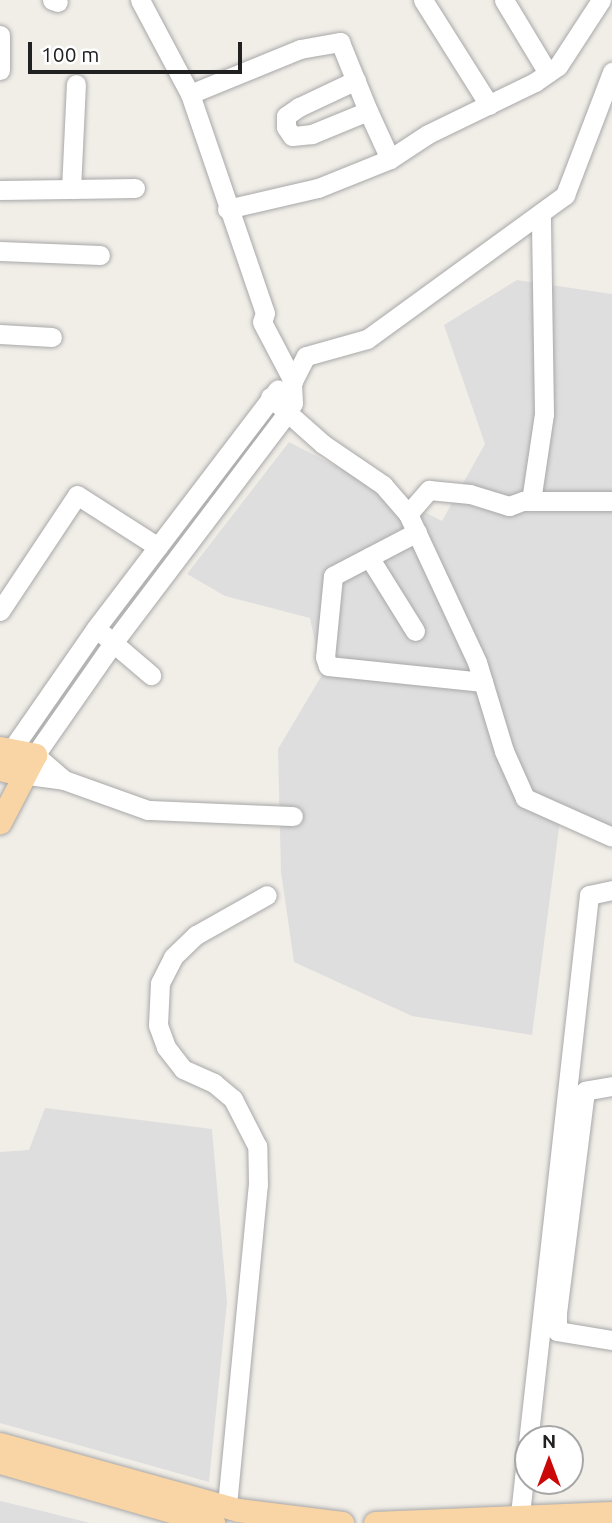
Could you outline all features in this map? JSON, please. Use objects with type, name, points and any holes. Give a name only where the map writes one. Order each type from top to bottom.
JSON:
[{"type":"main road","points":[[0,822],[7,761],[35,755]]},
{"type":"main road","points":[[0,1444],[165,1493],[228,1515]]},
{"type":"main road","points":[[0,1462],[228,1515],[342,1523]]},
{"type":"main road","points":[[375,1523],[612,1513]]},
{"type":"street","points":[[140,0],[190,94],[226,209],[265,313],[262,322],[295,377]]},
{"type":"street","points":[[423,0],[489,105]]},
{"type":"street","points":[[504,0],[548,73]]},
{"type":"street","points":[[226,209],[317,188],[390,159],[428,134],[548,73],[558,66],[601,0]]},
{"type":"street","points":[[0,35],[0,70]]},
{"type":"street","points":[[190,94],[300,49],[340,42],[390,159]]},
{"type":"street","points":[[356,80],[299,107],[286,116],[286,127],[292,136],[312,134],[368,111]]},
{"type":"street","points":[[64,780],[35,755],[113,643],[288,412],[293,403],[295,377],[306,356],[367,339],[565,195],[610,83]]},
{"type":"street","points":[[71,189],[76,84]]},
{"type":"street","points":[[0,190],[135,188]]},
{"type":"street","points":[[531,501],[544,414],[541,213]]},
{"type":"street","points":[[0,251],[100,255]]},
{"type":"street","points":[[0,334],[52,337]]},
{"type":"street","points":[[293,816],[148,810],[7,761],[96,628],[270,397],[295,377]]},
{"type":"street","points":[[270,397],[323,444],[383,485],[408,514],[483,682],[505,751],[525,798],[612,837]]},
{"type":"street","points":[[408,514],[429,490],[470,494],[509,506],[531,501],[612,501]]},
{"type":"street","points":[[0,611],[77,495],[158,547]]},
{"type":"street","points":[[417,532],[333,576],[325,657],[328,666],[483,682]]},
{"type":"street","points":[[369,557],[415,631]]},
{"type":"street","points":[[96,628],[150,675]]},
{"type":"street","points":[[519,1519],[589,895],[612,890]]},
{"type":"street","points":[[228,1515],[258,1185],[257,1146],[233,1098],[214,1083],[183,1069],[166,1046],[158,1025],[160,983],[173,957],[196,935],[267,895]]},
{"type":"street","points":[[612,1086],[585,1091],[556,1331],[612,1340]]},
{"type":"shaded area","points":[[517,280],[612,294],[612,833],[561,813],[532,1035],[412,1016],[294,962],[281,872],[278,749],[322,675],[310,618],[225,596],[187,574],[289,442],[442,521],[485,444],[444,325]]},
{"type":"shaded area","points":[[45,1108],[212,1129],[227,1302],[209,1482],[0,1423],[0,1152],[29,1150]]},
{"type":"shaded area","points":[[0,1501],[42,1511],[90,1523],[0,1523]]}]
